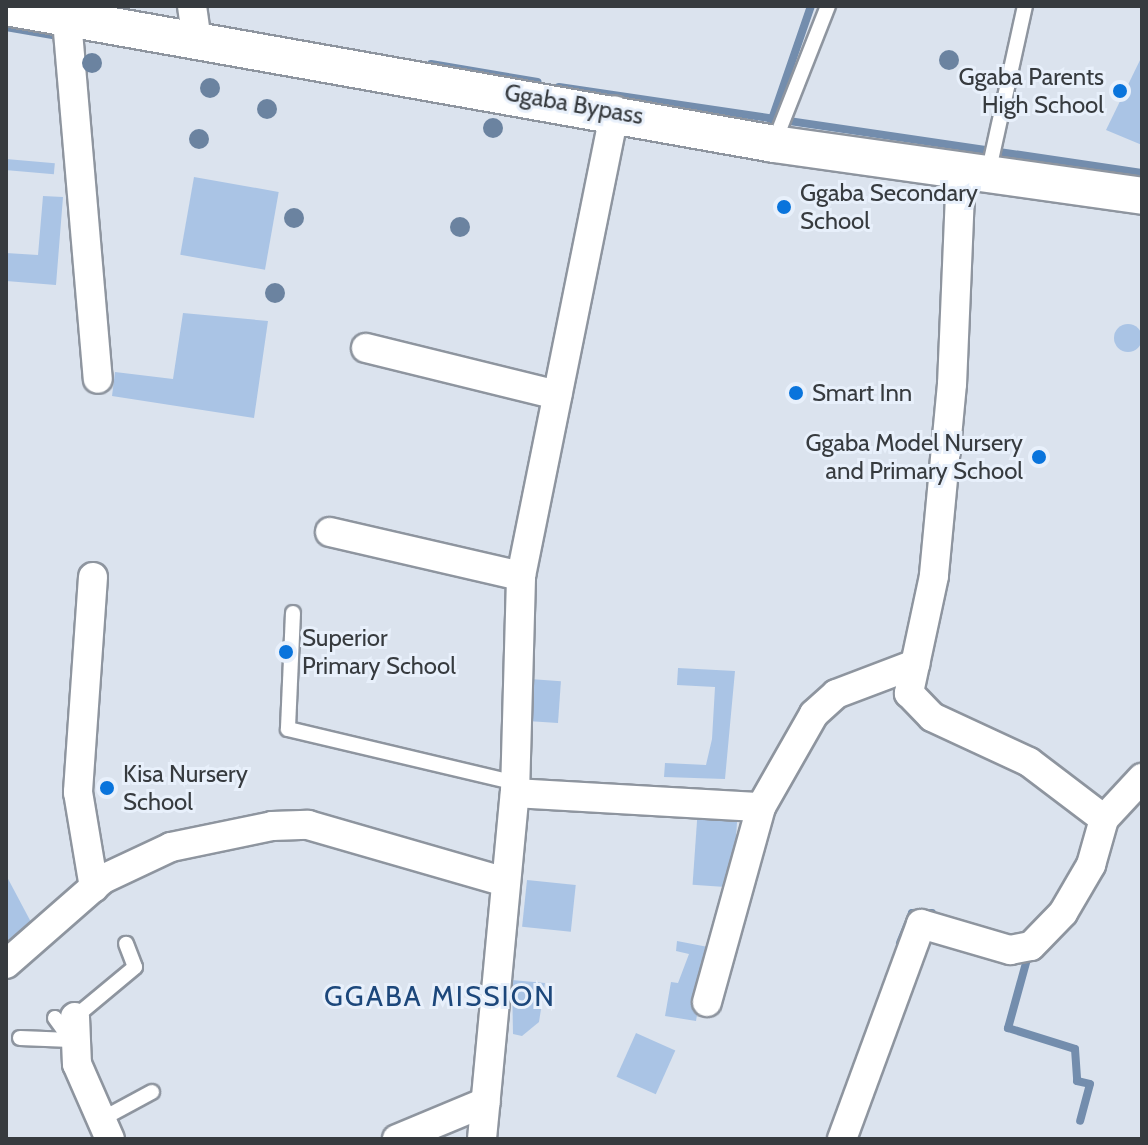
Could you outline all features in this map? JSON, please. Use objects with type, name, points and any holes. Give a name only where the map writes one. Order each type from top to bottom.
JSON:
[{"type":"street","points":[[192,6],[197,43]]},
{"type":"street","name":"Ggaba Bypass","points":[[6,7],[197,43],[615,110],[774,144],[1142,196]]},
{"type":"street","points":[[67,20],[98,379]]},
{"type":"street","points":[[482,1139],[502,881],[516,788],[521,576],[615,110]]},
{"type":"street","points":[[974,172],[934,576],[909,693],[916,705],[1029,762],[1104,819]]},
{"type":"street","points":[[366,348],[557,395]]},
{"type":"street","points":[[330,532],[521,576]]},
{"type":"street","points":[[93,577],[78,792],[94,888]]},
{"type":"street","points":[[707,1002],[761,807],[814,714],[836,694],[915,664]]},
{"type":"street","points":[[842,1139],[921,924],[1010,950],[1031,946],[1063,913],[1091,865],[1104,819],[1142,778]]},
{"type":"street","points":[[516,788],[761,807]]},
{"type":"street","points":[[6,964],[94,888],[171,847],[272,826],[308,825],[429,866],[502,881]]},
{"type":"street","points":[[67,1025],[105,1130]]},
{"type":"street","points":[[397,1139],[486,1102]]},
{"type":"lane","points":[[774,144],[828,6]]},
{"type":"lane","points":[[974,172],[1025,6]]},
{"type":"lane","points":[[293,613],[288,729],[516,788]]},
{"type":"lane","points":[[20,1038],[67,1025],[135,967],[126,944]]},
{"type":"lane","points":[[105,1130],[152,1092]]},
{"type":"shaded area","points":[[1142,56],[1142,145],[1106,130]]},
{"type":"shaded area","points":[[6,159],[55,163],[54,174],[6,170]]},
{"type":"shaded area","points":[[194,177],[279,192],[265,270],[180,255]]},
{"type":"shaded area","points":[[43,196],[63,197],[56,285],[6,281],[6,253],[38,255]]},
{"type":"shaded area","points":[[183,313],[268,321],[254,418],[112,396],[115,372],[173,379]]},
{"type":"shaded area","points":[[1128,324],[1138,328],[1142,338],[1138,348],[1128,352],[1118,348],[1114,338],[1118,328]]},
{"type":"shaded area","points":[[678,668],[735,671],[725,779],[664,777],[665,763],[706,765],[712,739],[715,687],[677,685]]},
{"type":"shaded area","points":[[530,679],[561,681],[558,723],[527,721]]},
{"type":"shaded area","points":[[698,807],[738,810],[732,888],[693,885]]},
{"type":"shaded area","points":[[6,875],[32,924],[6,954]]},
{"type":"shaded area","points":[[527,880],[576,885],[571,932],[522,927]]},
{"type":"shaded area","points":[[677,941],[708,947],[696,1021],[665,1016],[671,982],[678,983],[689,954],[676,951]]},
{"type":"shaded area","points":[[512,980],[545,983],[539,1022],[522,1036],[513,1034]]},
{"type":"shaded area","points":[[636,1033],[675,1050],[656,1094],[616,1077]]},
{"type":"waterway","points":[[771,122],[811,6]]},
{"type":"waterway","points":[[6,27],[52,35]]},
{"type":"waterway","points":[[431,64],[537,82]]},
{"type":"waterway","points":[[559,87],[1142,173]]},
{"type":"waterway","points":[[900,943],[912,913],[932,913]]},
{"type":"waterway","points":[[1029,952],[1008,1028],[1075,1049],[1077,1081],[1090,1084],[1080,1121]]},
{"type":"place","name":"Ggaba Parents High School","points":[[1120,91]]},
{"type":"place","name":"Ggaba Secondary School","points":[[784,207]]},
{"type":"place","name":"Smart Inn","points":[[796,393]]},
{"type":"place","name":"Ggaba Model Nursery and Primary School","points":[[1039,457]]},
{"type":"place","name":"Superior Primary School","points":[[286,652]]},
{"type":"place","name":"Kisa Nursery School","points":[[107,788]]},
{"type":"district","name":"GGABA MISSION","points":[[440,996]]}]
